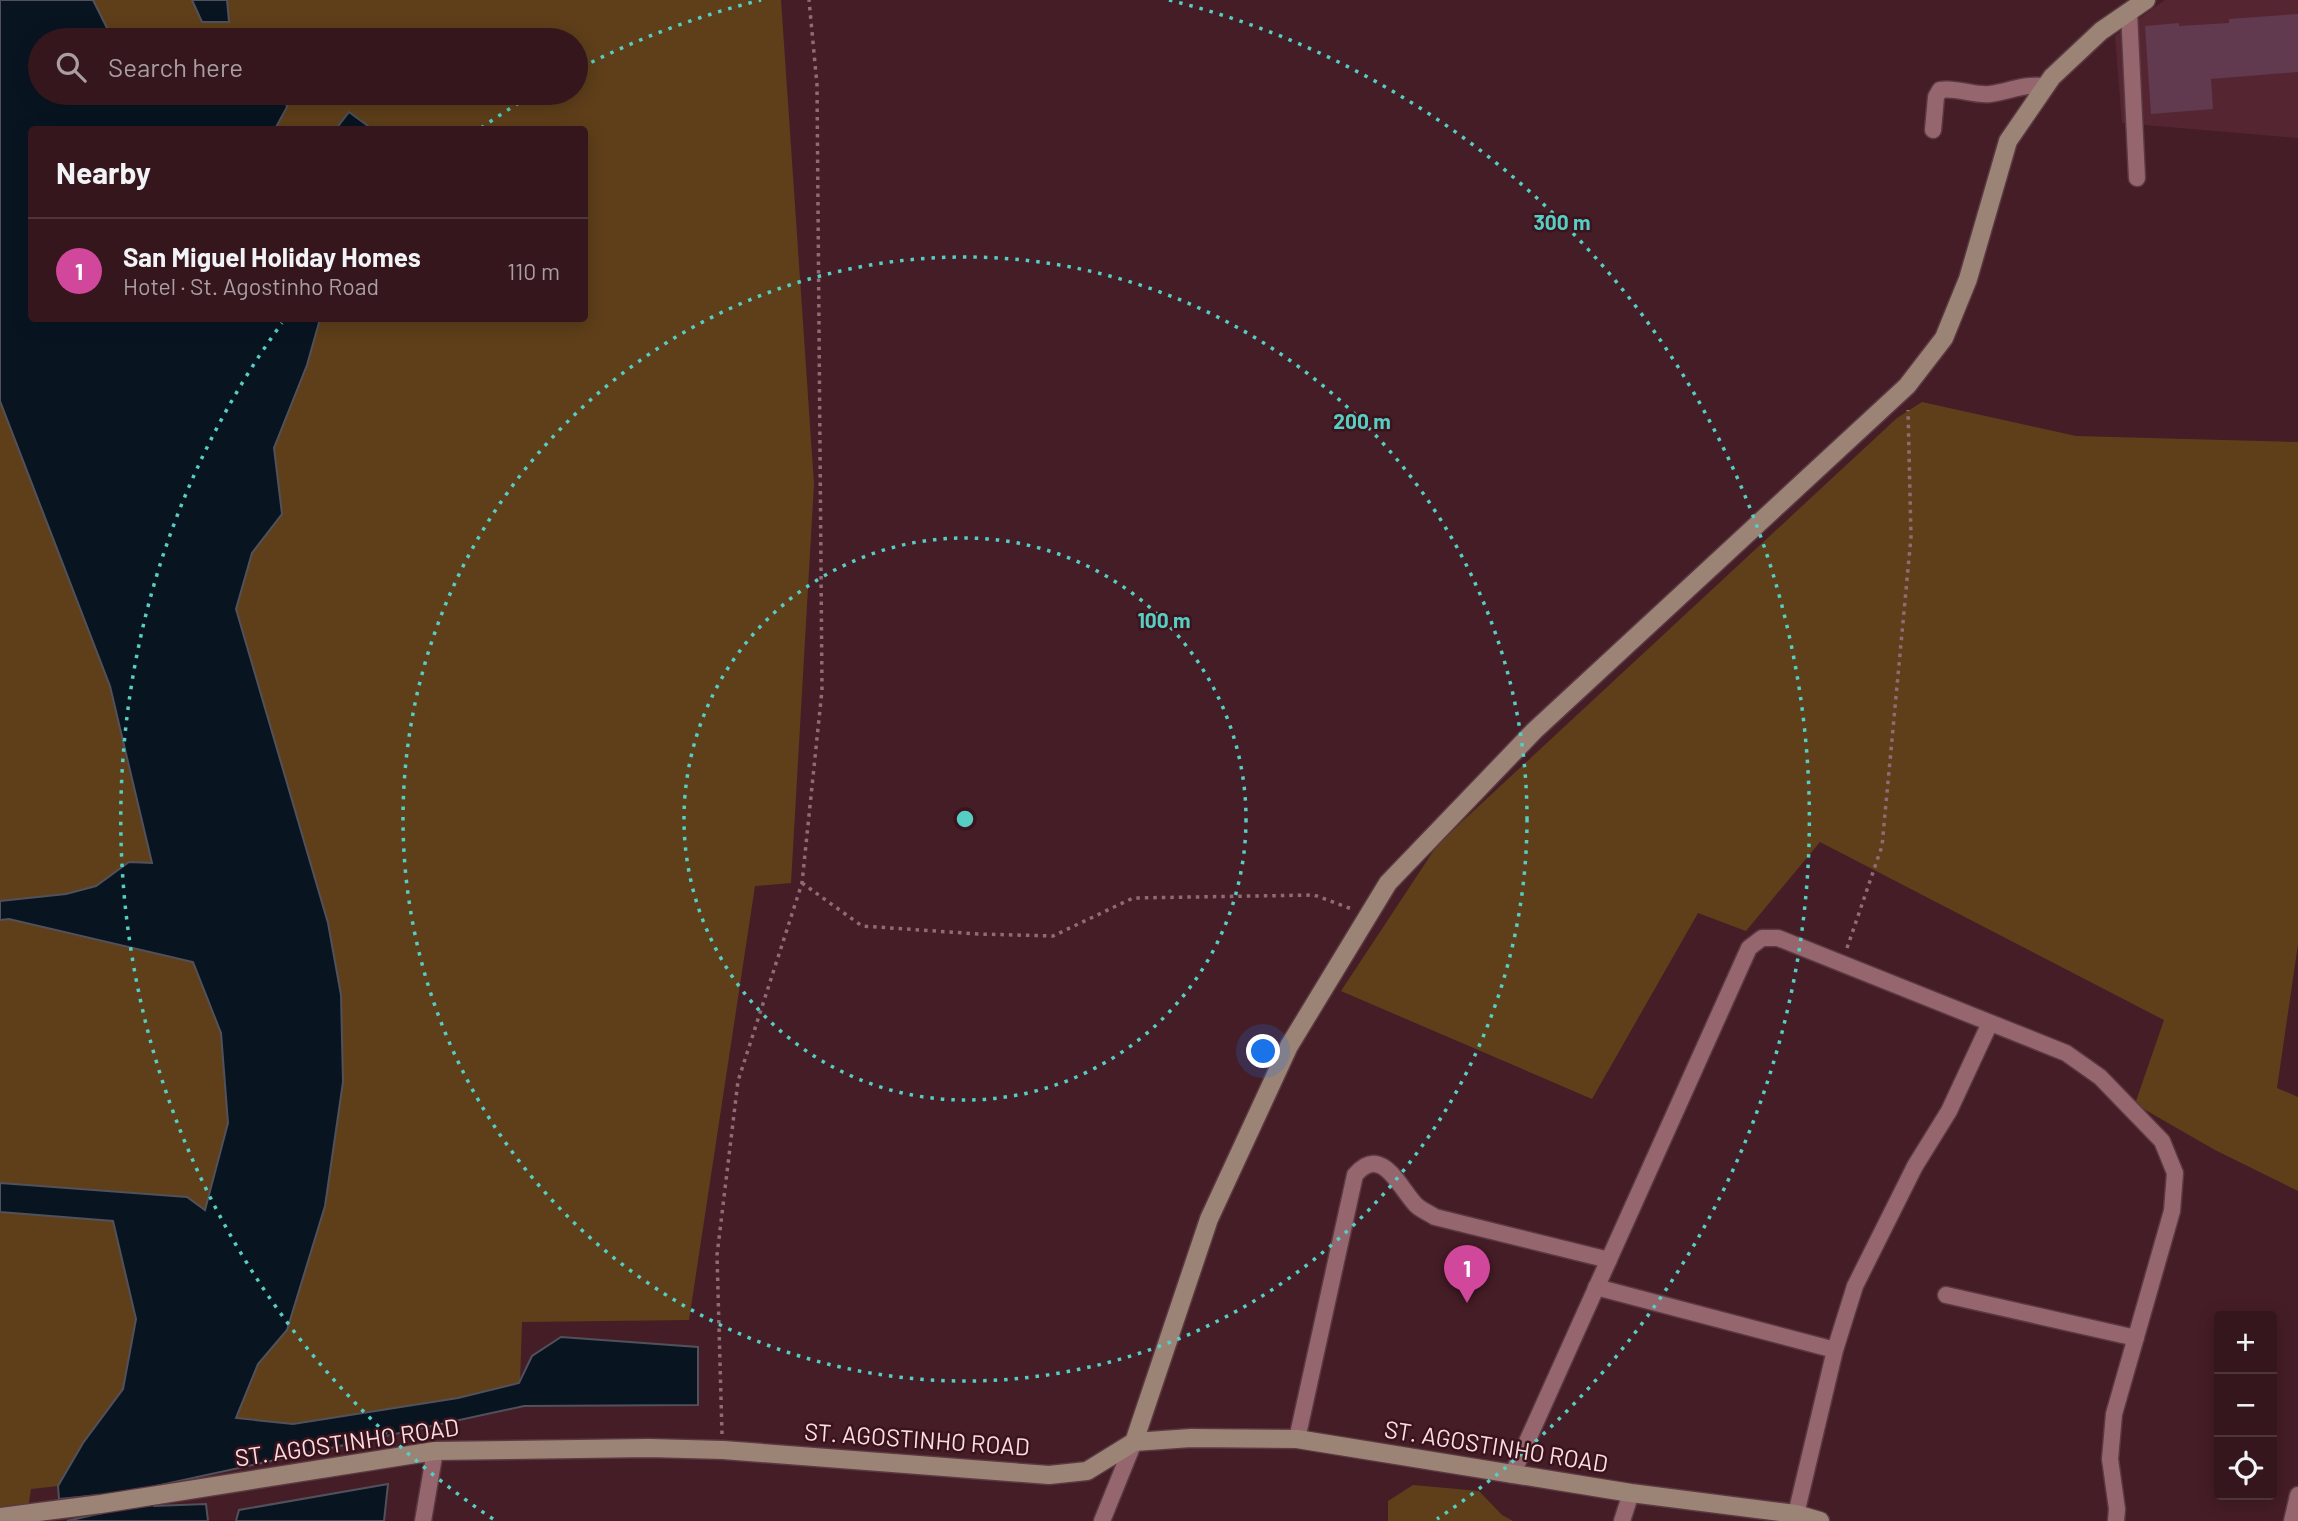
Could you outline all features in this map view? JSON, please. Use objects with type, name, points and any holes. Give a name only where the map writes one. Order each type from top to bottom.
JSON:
[{"type":"main road","points":[[1134,1442],[1209,1219],[1289,1046],[1388,883],[1534,731],[1907,386],[1944,338],[1968,279],[2008,141],[2052,77],[2101,32],[2146,0]]},
{"type":"main road","name":"ST. AGOSTINHO ROAD","points":[[0,1517],[101,1504],[435,1451],[649,1448],[723,1450],[1049,1475],[1087,1471],[1134,1442],[1191,1438],[1297,1439],[1631,1493],[1796,1514],[1820,1521]]},
{"type":"street","points":[[2129,12],[2137,178]]},
{"type":"street","points":[[1933,130],[1936,97],[1940,90],[1950,88],[1989,94],[2028,84],[2045,86]]},
{"type":"street","points":[[1512,1475],[1749,947],[1762,937],[1778,938],[2066,1053],[2100,1077],[2162,1141],[2175,1173],[2172,1211],[2114,1414],[2110,1459],[2117,1509],[2116,1521]]},
{"type":"street","points":[[1796,1514],[1835,1350],[1855,1286],[1915,1166],[1949,1111],[1990,1023]]},
{"type":"street","points":[[1297,1439],[1355,1175],[1362,1167],[1372,1164],[1384,1167],[1402,1184],[1416,1205],[1435,1217],[1609,1260]]},
{"type":"street","points":[[1596,1287],[1835,1350]]},
{"type":"street","points":[[1946,1295],[2136,1338]]},
{"type":"street","points":[[1102,1521],[1134,1442]]},
{"type":"street","points":[[423,1521],[435,1451]]},
{"type":"street","points":[[1622,1521],[1631,1493]]},
{"type":"street","points":[[2292,1521],[2298,1495]]},
{"type":"path","points":[[723,1450],[717,1255],[738,1081],[802,883],[822,690],[817,85],[809,0]]},
{"type":"path","points":[[1842,963],[1882,846],[1911,537],[1907,386]]},
{"type":"path","points":[[802,883],[862,926],[978,934],[1053,936],[1133,898],[1314,895],[1369,915]]},
{"type":"shaded area","points":[[93,0],[192,0],[202,22],[228,22],[227,0],[781,0],[814,484],[791,883],[755,886],[689,1320],[522,1322],[520,1383],[458,1398],[293,1425],[236,1419],[258,1364],[287,1330],[325,1206],[328,923],[236,609],[252,553],[282,514],[274,448],[307,365],[319,322],[588,322],[588,126],[368,126],[349,113],[338,126],[277,126],[286,105],[588,105],[588,28],[107,28]]},
{"type":"shaded area","points":[[2165,0],[2298,0],[2298,138],[2122,123],[2115,36]]},
{"type":"shaded area","points":[[0,401],[110,686],[152,863],[129,862],[96,886],[66,894],[0,901]]},
{"type":"shaded area","points":[[1922,402],[2076,436],[2298,442],[2298,944],[2277,1088],[2298,1097],[2298,1191],[2215,1150],[2135,1104],[2164,1020],[1820,842],[1746,931],[1698,913],[1592,1099],[1341,991],[1438,844],[1897,418]]},
{"type":"shaded area","points":[[9,919],[193,962],[221,1033],[228,1123],[206,1210],[187,1197],[0,1183],[0,920]]},
{"type":"shaded area","points":[[0,1212],[114,1221],[136,1319],[123,1389],[83,1443],[58,1486],[31,1489],[28,1508],[0,1509]]},
{"type":"shaded area","points":[[1413,1485],[1479,1491],[1502,1515],[1513,1521],[1388,1521],[1388,1501]]},
{"type":"water","points":[[0,0],[93,0],[107,28],[28,28],[28,105],[286,105],[277,126],[28,126],[28,322],[319,322],[307,365],[274,448],[282,514],[252,553],[236,609],[328,923],[341,995],[343,1082],[325,1206],[287,1330],[258,1364],[236,1418],[293,1424],[458,1398],[519,1383],[532,1356],[561,1337],[698,1347],[698,1405],[524,1406],[151,1487],[154,1506],[206,1504],[208,1521],[67,1521],[102,1513],[99,1495],[59,1499],[58,1486],[83,1443],[123,1389],[136,1319],[113,1221],[0,1212],[0,1183],[187,1197],[205,1210],[228,1123],[221,1033],[193,962],[9,919],[0,920],[0,901],[66,894],[96,886],[129,862],[152,863],[110,686],[0,401]]},
{"type":"water","points":[[192,0],[227,0],[229,22],[202,22]]},
{"type":"water","points":[[349,112],[368,126],[338,126]]},
{"type":"water","points":[[388,1484],[384,1521],[236,1521],[239,1510]]},
{"type":"building","points":[[2298,14],[2298,72],[2211,79],[2213,109],[2151,114],[2145,26],[2229,23],[2229,19]]},
{"type":"place","name":"San Miguel Holiday Homes","points":[[1467,1303]]}]
